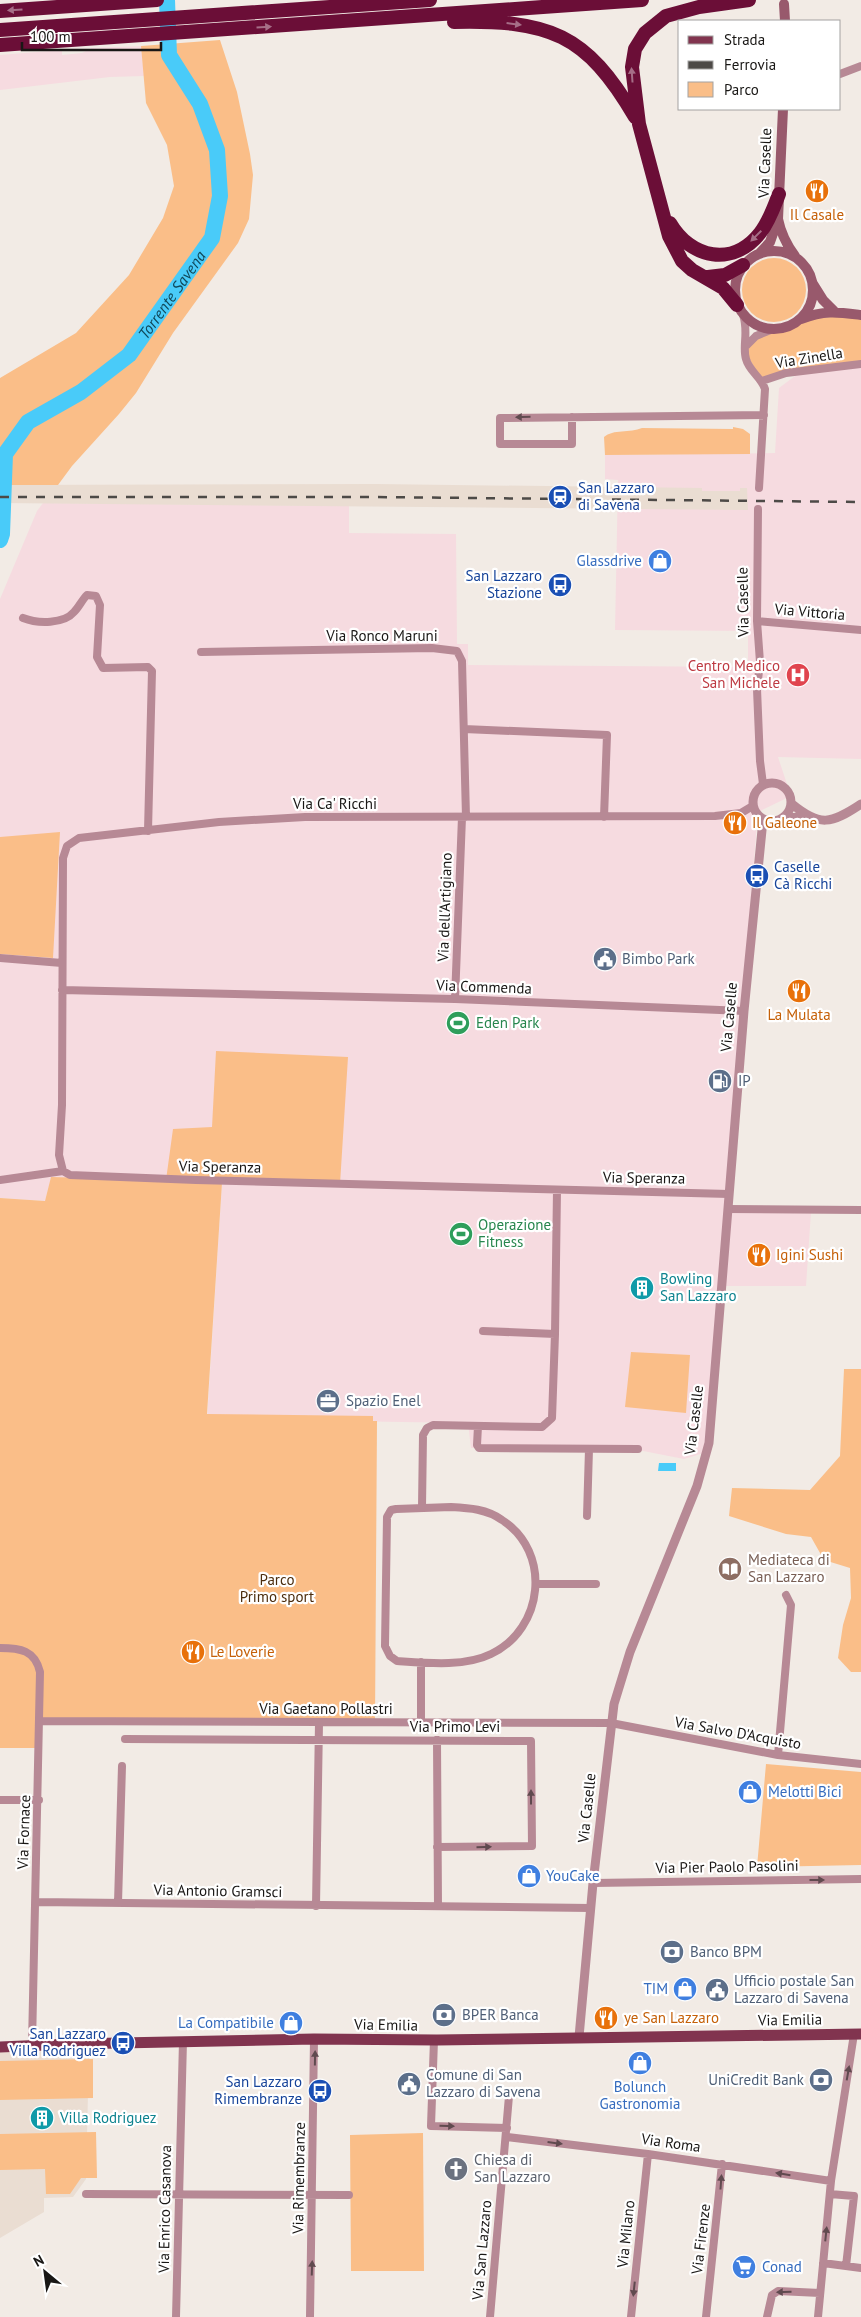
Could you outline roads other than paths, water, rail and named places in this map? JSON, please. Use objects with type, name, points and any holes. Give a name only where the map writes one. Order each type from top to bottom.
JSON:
[{"type":"highway","points":[[0,11],[157,0]]},
{"type":"highway","points":[[0,30],[430,0]]},
{"type":"highway","points":[[0,45],[642,0]]},
{"type":"highway","points":[[740,310],[722,288],[692,270],[675,251],[638,124],[632,67],[636,49],[645,33],[658,21],[678,12],[749,0]]},
{"type":"highway","points":[[414,16],[439,22],[492,21],[517,24],[541,28],[568,40],[603,69],[620,92],[638,124]]},
{"type":"highway","points":[[661,205],[679,237],[687,244],[703,253],[720,255],[734,252],[748,244],[759,234],[770,217],[779,194]]},
{"type":"highway","points":[[708,278],[725,275],[743,266]]},
{"type":"main road","points":[[784,4],[785,20]]},
{"type":"main road","name":"Via Caselle","points":[[783,110],[778,219],[780,231],[795,257],[809,272],[823,300],[834,311]]},
{"type":"main road","name":"Via Caselle","points":[[743,266],[759,254],[770,242],[778,219]]},
{"type":"main road","points":[[759,254],[772,251],[785,252],[795,257]]},
{"type":"main road","points":[[743,266],[736,278],[734,293],[740,310],[756,326],[773,329],[783,328],[817,313],[834,311],[861,315]]},
{"type":"main road","points":[[801,319],[812,303],[813,283]]},
{"type":"main road","name":"Via Emilia","points":[[0,2047],[314,2039],[434,2040],[858,2034]]},
{"type":"street","points":[[841,74],[861,66]]},
{"type":"street","points":[[740,310],[747,328],[745,358],[762,381],[765,389],[759,488]]},
{"type":"street","points":[[746,346],[756,336],[773,329]]},
{"type":"street","name":"Via Zinella","points":[[762,381],[786,373],[861,364]]},
{"type":"street","points":[[572,417],[572,444],[500,444],[500,418],[572,417],[764,415]]},
{"type":"street","name":"Via Caselle","points":[[758,509],[757,621],[760,662],[757,689],[763,784]]},
{"type":"street","points":[[23,618],[37,621],[63,619],[74,612],[86,595],[96,596],[100,605],[97,657],[99,664],[103,668],[141,666],[148,667],[152,671],[148,831]]},
{"type":"street","name":"Via Vittoria","points":[[757,621],[861,630]]},
{"type":"street","name":"Via Ronco Maruni","points":[[200,652],[432,648],[457,651],[462,661],[464,817]]},
{"type":"street","points":[[464,729],[607,735],[604,816]]},
{"type":"street","points":[[781,819],[792,804],[790,794],[786,788],[774,783],[763,784],[754,796],[752,807],[755,814],[763,820],[774,822],[781,819],[807,816]]},
{"type":"street","points":[[792,804],[807,816],[821,821],[838,818],[861,804]]},
{"type":"street","name":"Via Ca' Ricchi","points":[[62,963],[63,858],[70,844],[82,838],[271,818],[715,816],[741,812],[752,807]]},
{"type":"street","name":"Via dell'Artigiano","points":[[455,999],[464,817]]},
{"type":"street","name":"Via Caselle","points":[[579,2037],[593,1883],[614,1704],[628,1659],[693,1495],[707,1454],[744,1011],[763,820]]},
{"type":"street","points":[[0,958],[62,963],[59,1154],[64,1171],[0,1180]]},
{"type":"street","name":"Via Commenda","points":[[62,990],[455,999],[744,1011]]},
{"type":"street","name":"Via Speranza","points":[[64,1171],[82,1177],[730,1194]]},
{"type":"street","points":[[422,1507],[424,1430],[433,1425],[542,1427],[552,1418],[557,1190]]},
{"type":"street","points":[[728,1209],[861,1210]]},
{"type":"street","points":[[483,1332],[555,1334]]},
{"type":"street","points":[[478,1426],[477,1445],[479,1448],[638,1449]]},
{"type":"street","points":[[587,1516],[589,1449]]},
{"type":"street","points":[[422,1507],[468,1508],[502,1519],[527,1546],[534,1562],[537,1584],[527,1620],[517,1635],[498,1650],[471,1660],[421,1662],[393,1659],[386,1650],[385,1640],[386,1517],[391,1510],[396,1508],[422,1507]]},
{"type":"street","points":[[537,1584],[596,1584]]},
{"type":"street","points":[[778,1755],[791,1605],[786,1595]]},
{"type":"street","name":"Via Fornace","points":[[0,1648],[23,1650],[36,1661],[40,1672],[39,1800],[32,2046]]},
{"type":"street","points":[[421,1662],[422,1724]]},
{"type":"street","name":"Via Gaetano Pollastri","points":[[40,1721],[422,1724],[611,1723]]},
{"type":"street","points":[[316,1906],[319,1723]]},
{"type":"street","name":"Via Salvo D'Acquisto","points":[[611,1723],[778,1755],[861,1764]]},
{"type":"street","name":"Via Primo Levi","points":[[125,1739],[531,1741],[532,1846],[437,1847]]},
{"type":"street","points":[[437,1740],[438,1906]]},
{"type":"street","points":[[118,1903],[122,1766]]},
{"type":"street","points":[[0,1800],[39,1800]]},
{"type":"street","name":"Via Pier Paolo Pasolini","points":[[593,1883],[861,1879]]},
{"type":"street","name":"Via Antonio Gramsci","points":[[36,1902],[591,1908]]},
{"type":"street","points":[[818,2317],[831,2181],[858,2034]]},
{"type":"street","name":"Via Rimembranze","points":[[310,2317],[314,2039]]},
{"type":"street","points":[[434,2040],[431,2126],[507,2128]]},
{"type":"street","name":"Via Enrico Casanova","points":[[176,2317],[183,2041]]},
{"type":"street","name":"Via San Lazzaro","points":[[490,2317],[507,2137],[509,2096]]},
{"type":"street","name":"Via Roma","points":[[507,2137],[722,2164],[831,2181]]},
{"type":"street","name":"Via Milano","points":[[631,2317],[648,2154]]},
{"type":"street","name":"Via Firenze","points":[[706,2317],[722,2164]]},
{"type":"street","points":[[86,2194],[349,2195]]},
{"type":"street","points":[[830,2194],[854,2196],[846,2266]]},
{"type":"street","points":[[823,2263],[861,2268]]},
{"type":"street","points":[[767,2317],[770,2299],[778,2290],[820,2293]]},
{"type":"water","points":[[659,1463],[676,1463],[676,1471],[658,1471]]},
{"type":"waterway","name":"Torrente Savena","points":[[0,540],[2,534],[5,454],[28,422],[81,392],[129,355],[212,238],[220,196],[217,150],[200,104],[169,55],[167,0]]},
{"type":"railway","points":[[0,497],[374,497],[861,502]]},
{"type":"place","name":"Il Casale","points":[[817,191]]},
{"type":"place","name":"San Lazzaro di Savena","points":[[560,497]]},
{"type":"place","name":"Glassdrive","points":[[660,561]]},
{"type":"place","name":"San Lazzaro Stazione","points":[[560,585]]},
{"type":"place","name":"Centro Medico San Michele","points":[[798,675]]},
{"type":"place","name":"Il Galeone","points":[[735,823]]},
{"type":"place","name":"Caselle Cà Ricchi","points":[[757,876]]},
{"type":"place","name":"Bimbo Park","points":[[605,959]]},
{"type":"place","name":"La Mulata","points":[[799,991]]},
{"type":"place","name":"Eden Park","points":[[458,1023]]},
{"type":"place","name":"IP","points":[[720,1081]]},
{"type":"place","name":"Operazione Fitness","points":[[461,1234]]},
{"type":"place","name":"Igini Sushi","points":[[759,1255]]},
{"type":"place","name":"Bowling San Lazzaro","points":[[642,1288]]},
{"type":"place","name":"Spazio Enel","points":[[328,1401]]},
{"type":"place","name":"Mediateca di San Lazzaro","points":[[730,1569]]},
{"type":"place","name":"Le Loverie","points":[[193,1652]]},
{"type":"place","name":"Melotti Bici","points":[[750,1792]]},
{"type":"place","name":"YouCake","points":[[529,1876]]},
{"type":"place","name":"Banco BPM","points":[[672,1952]]},
{"type":"place","name":"TIM","points":[[685,1989]]},
{"type":"place","name":"Ufficio postale San Lazzaro di Savena","points":[[717,1990]]},
{"type":"place","name":"BPER Banca","points":[[444,2015]]},
{"type":"place","name":"ye San Lazzaro","points":[[606,2018]]},
{"type":"place","name":"La Compatibile","points":[[291,2023]]},
{"type":"place","name":"San Lazzaro Villa Rodriguez","points":[[123,2043]]},
{"type":"place","name":"Bolunch Gastronomia","points":[[640,2063]]},
{"type":"place","name":"UniCredit Bank","points":[[821,2080]]},
{"type":"place","name":"Comune di San Lazzaro di Savena","points":[[409,2084]]},
{"type":"place","name":"San Lazzaro Rimembranze","points":[[320,2091]]},
{"type":"place","name":"Villa Rodriguez","points":[[42,2118]]},
{"type":"place","name":"Chiesa di San Lazzaro","points":[[456,2169]]},
{"type":"place","name":"Conad","points":[[744,2267]]},
{"type":"park label","name":"Parco Primo sport","points":[[277,1588]]}]
